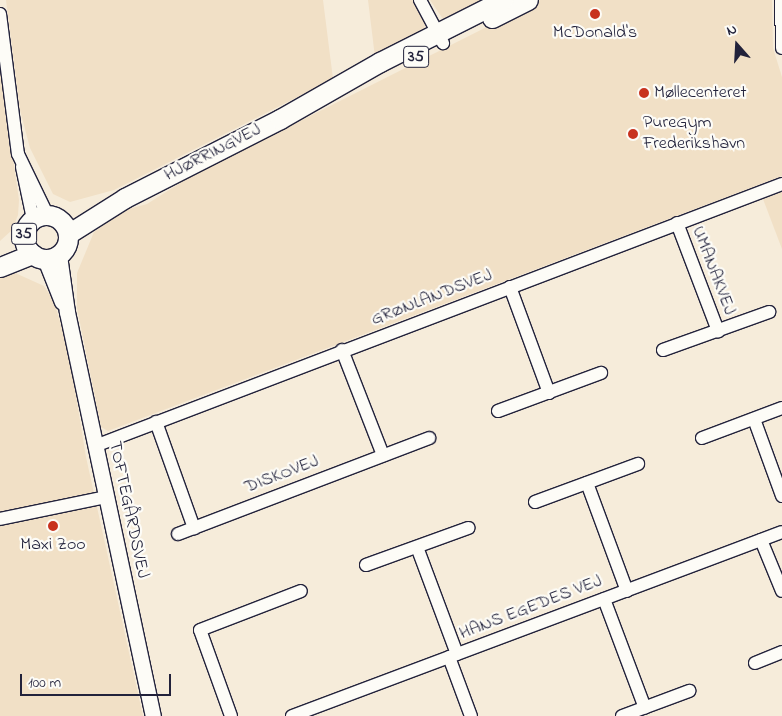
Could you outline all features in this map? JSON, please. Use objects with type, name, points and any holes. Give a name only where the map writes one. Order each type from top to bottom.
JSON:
[{"type":"main road","name":"HJØRRINGVEJ","points":[[440,38],[503,0]]},
{"type":"main road","name":"HJØRRINGVEJ","points":[[52,222],[124,198],[302,108],[311,99],[440,38],[528,0]]},
{"type":"main road","name":"35","points":[[0,267],[40,252],[67,246],[52,222],[24,232],[40,252]]},
{"type":"main road","name":"35","points":[[0,254],[40,252]]},
{"type":"street","points":[[420,0],[440,38]]},
{"type":"street","points":[[781,0],[782,48]]},
{"type":"street","points":[[0,14],[6,112],[22,164],[52,222]]},
{"type":"street","name":"GRØNLANDSVEJ","points":[[95,446],[342,350],[782,184]]},
{"type":"street","name":"UMANAKVEJ","points":[[676,223],[718,331]]},
{"type":"street","name":"TOFTEGÅRDSVEJ","points":[[40,252],[67,312],[153,716]]},
{"type":"street","points":[[510,287],[549,393]]},
{"type":"street","name":"UMANAKVEJ","points":[[664,350],[769,312]]},
{"type":"street","points":[[342,350],[383,455]]},
{"type":"street","points":[[498,411],[601,374]]},
{"type":"street","points":[[702,438],[782,408]]},
{"type":"street","points":[[754,419],[782,496]]},
{"type":"street","points":[[156,422],[194,528]]},
{"type":"street","name":"DISKOVEJ","points":[[178,534],[429,438]]},
{"type":"street","points":[[535,502],[638,464]]},
{"type":"street","points":[[587,483],[627,591]]},
{"type":"street","points":[[0,519],[106,496]]},
{"type":"street","points":[[366,565],[468,528]]},
{"type":"street","name":"HANS EGEDES VEJ","points":[[292,716],[321,711],[453,656],[782,532]]},
{"type":"street","points":[[762,540],[782,591]]},
{"type":"street","points":[[417,547],[471,716]]},
{"type":"street","points":[[231,716],[200,630],[302,591]]},
{"type":"street","points":[[604,599],[645,708]]},
{"type":"street","points":[[755,663],[782,652]]},
{"type":"street","points":[[622,716],[689,691]]},
{"type":"shaded area","points":[[6,0],[323,0],[333,79],[114,190],[70,202],[53,194],[30,148],[20,110]]},
{"type":"shaded area","points":[[368,0],[416,0],[425,25],[423,32],[375,57]]},
{"type":"shaded area","points":[[430,0],[488,0],[445,22]]},
{"type":"shaded area","points":[[540,0],[772,0],[773,48],[782,77],[782,176],[108,431],[101,427],[77,308],[77,273],[94,232],[125,210],[147,204],[193,175]]},
{"type":"shaded area","points":[[0,69],[19,200],[18,215],[12,230],[0,241]]},
{"type":"shaded area","points":[[782,192],[782,249],[763,199]]},
{"type":"shaded area","points":[[13,272],[44,286],[54,301],[69,353],[86,457],[143,716],[0,716],[0,277]]},
{"type":"place","name":"McDonald's","points":[[595,14]]},
{"type":"place","name":"Møllecenteret","points":[[644,93]]},
{"type":"place","name":"PureGym Frederikshavn","points":[[633,134]]},
{"type":"place","name":"Maxi Zoo","points":[[53,526]]}]
